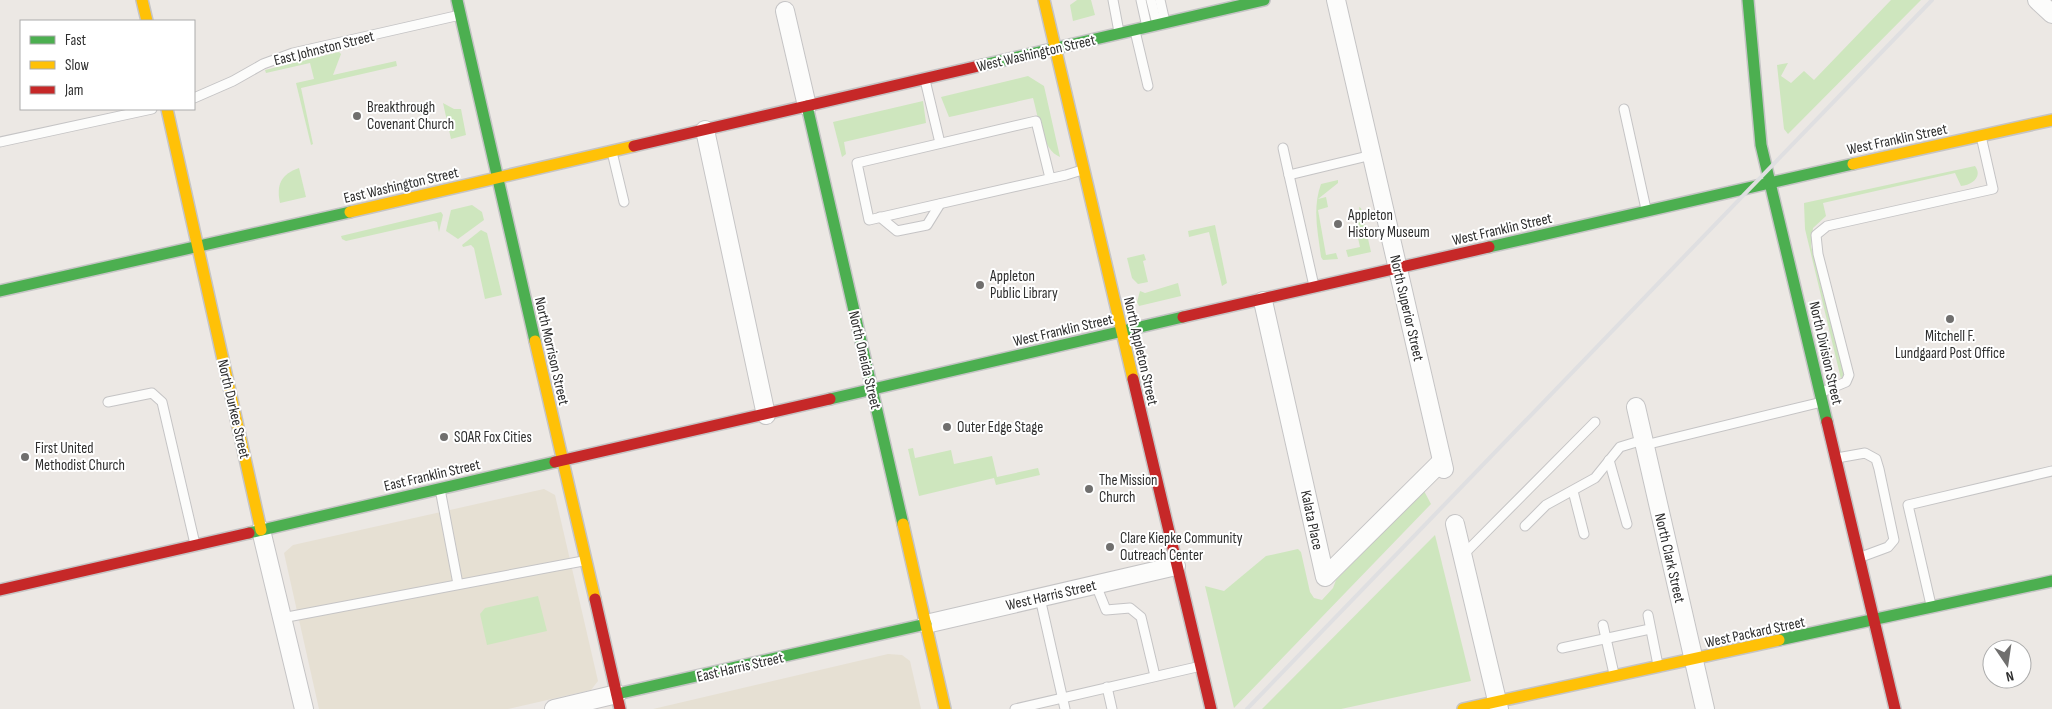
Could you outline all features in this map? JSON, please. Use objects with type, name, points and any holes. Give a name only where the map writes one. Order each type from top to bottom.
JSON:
[{"type":"street","points":[[142,0],[147,20]]},
{"type":"street","name":"North Morrison Street","points":[[457,0],[619,702]]},
{"type":"street","name":"North Appleton Street","points":[[1044,0],[1211,709]]},
{"type":"street","name":"West Washington Street","points":[[807,106],[1264,0]]},
{"type":"street","name":"North Superior Street","points":[[1336,0],[1443,465]]},
{"type":"street","name":"North Division Street","points":[[1748,0],[1761,146],[1894,709]]},
{"type":"street","points":[[2037,0],[2052,14]]},
{"type":"street","name":"North Oneida Street","points":[[785,11],[945,709]]},
{"type":"street","name":"East Washington Street","points":[[0,290],[612,152],[807,106]]},
{"type":"street","name":"North Durkee Street","points":[[167,110],[304,709]]},
{"type":"street","name":"West Franklin Street","points":[[872,391],[1770,182],[2052,120]]},
{"type":"street","points":[[705,130],[766,415]]},
{"type":"street","name":"Kalata Place","points":[[1263,300],[1325,578],[1443,465]]},
{"type":"street","name":"East Franklin Street","points":[[0,590],[872,391]]},
{"type":"street","name":"North Clark Street","points":[[1636,407],[1705,709]]},
{"type":"street","points":[[1455,524],[1499,705]]},
{"type":"street","name":"West Harris Street","points":[[926,624],[1176,566]]},
{"type":"street","name":"West Packard Street","points":[[1463,709],[1499,705],[1614,677],[2052,581]]},
{"type":"street","name":"East Harris Street","points":[[554,709],[619,702],[926,624]]},
{"type":"lane","points":[[1113,0],[1120,34]]},
{"type":"lane","points":[[1141,0],[1156,25]]},
{"type":"lane","points":[[1151,0],[1156,25]]},
{"type":"lane","points":[[1156,25],[1160,0]]},
{"type":"lane","name":"East Johnston Street","points":[[195,98],[234,81],[263,64],[293,53],[460,15]]},
{"type":"lane","points":[[1135,30],[1148,86]]},
{"type":"lane","points":[[925,79],[940,143]]},
{"type":"lane","points":[[1624,109],[1646,211]]},
{"type":"lane","points":[[0,142],[147,110]]},
{"type":"lane","points":[[1050,178],[1036,120],[857,163],[870,220],[880,217],[940,204],[1084,170]]},
{"type":"lane","points":[[1524,526],[1546,505],[1594,478],[1620,447],[1821,397],[1846,382],[1849,375],[1818,254],[1816,235],[1827,226],[1993,189],[1981,136]]},
{"type":"lane","points":[[1283,148],[1314,288]]},
{"type":"lane","points":[[612,152],[624,202]]},
{"type":"lane","points":[[1289,174],[1372,155]]},
{"type":"lane","points":[[880,217],[897,231],[927,225],[940,204]]},
{"type":"lane","points":[[108,402],[152,393],[162,402],[195,545]]},
{"type":"lane","points":[[1463,555],[1595,422]]},
{"type":"lane","points":[[1836,458],[1865,453],[1876,459],[1894,540],[1891,545],[1859,558]]},
{"type":"lane","points":[[1609,460],[1628,524]]},
{"type":"lane","points":[[1932,608],[1908,506],[2052,471]]},
{"type":"lane","points":[[440,489],[458,584]]},
{"type":"lane","points":[[1572,491],[1584,534]]},
{"type":"lane","points":[[282,618],[585,560]]},
{"type":"lane","points":[[1096,585],[1106,610],[1130,608],[1141,617],[1155,676]]},
{"type":"lane","points":[[1040,598],[1065,709]]},
{"type":"lane","points":[[1648,615],[1659,668]]},
{"type":"lane","points":[[1603,625],[1614,677]]},
{"type":"lane","points":[[1562,648],[1650,630]]},
{"type":"lane","points":[[1015,709],[1201,666]]},
{"type":"lane","points":[[1107,687],[1112,709]]},
{"type":"shaded area","points":[[544,489],[555,495],[598,681],[591,690],[508,709],[319,709],[284,553],[293,545]]},
{"type":"shaded area","points":[[888,654],[902,655],[910,661],[921,709],[653,709]]},
{"type":"green space","points":[[1077,0],[1091,0],[1095,15],[1073,21],[1070,5]]},
{"type":"green space","points":[[1891,0],[1921,0],[1788,134],[1784,129],[1777,65],[1788,63],[1781,76],[1791,83],[1804,71],[1814,80]]},
{"type":"green space","points":[[339,52],[341,54],[333,75],[396,61],[397,66],[301,88],[313,144],[311,145],[296,83],[314,79],[310,63],[266,73],[265,70]]},
{"type":"green space","points":[[1028,76],[1044,86],[1060,157],[1054,153],[1045,140],[1033,98],[949,117],[941,97]]},
{"type":"green space","points":[[923,101],[926,123],[844,142],[846,154],[842,157],[833,122]]},
{"type":"green space","points":[[443,103],[454,109],[461,109],[466,135],[451,139]]},
{"type":"green space","points":[[1975,166],[1978,174],[1975,180],[1961,186],[1955,173],[1823,203],[1826,216],[1813,228],[1811,246],[1845,372],[1841,379],[1805,229],[1804,203]]},
{"type":"green space","points":[[299,168],[306,197],[280,203],[279,191],[281,181],[288,173]]},
{"type":"green space","points":[[1338,180],[1338,183],[1318,199],[1326,197],[1328,207],[1318,210],[1326,255],[1336,253],[1338,259],[1323,260],[1316,220],[1318,193],[1321,184]]},
{"type":"green space","points":[[472,205],[482,212],[484,220],[458,239],[446,231],[451,210]]},
{"type":"green space","points":[[1359,207],[1361,208],[1371,252],[1348,257],[1346,250],[1360,247],[1353,215],[1360,214]]},
{"type":"green space","points":[[441,212],[443,215],[439,232],[437,222],[434,221],[346,241],[341,236]]},
{"type":"green space","points":[[1215,225],[1227,283],[1222,286],[1209,232],[1189,237],[1188,231]]},
{"type":"green space","points":[[481,230],[487,233],[502,295],[485,299],[474,248],[471,245],[463,247],[462,245]]},
{"type":"green space","points":[[1144,254],[1146,260],[1143,261],[1148,282],[1138,284],[1132,278],[1127,258]]},
{"type":"green space","points":[[1178,283],[1181,296],[1139,306],[1137,302],[1140,291],[1145,293]]},
{"type":"green space","points":[[913,448],[915,458],[951,450],[954,464],[992,456],[997,477],[1038,468],[1040,475],[996,485],[994,478],[919,496],[908,449]]},
{"type":"green space","points":[[1424,491],[1431,504],[1234,708],[1205,586],[1224,591],[1266,556],[1298,549],[1301,552],[1310,592],[1314,598],[1322,600],[1333,588],[1336,580]]},
{"type":"green space","points":[[1435,535],[1471,681],[1341,709],[1262,709]]},
{"type":"green space","points":[[538,596],[547,631],[487,645],[480,614],[485,608]]},
{"type":"railway","points":[[1247,709],[1932,0]]},
{"type":"traffic: fast","points":[[457,0],[535,341]]},
{"type":"traffic: fast","points":[[983,65],[1264,0]]},
{"type":"traffic: fast","points":[[1748,0],[1761,145],[1827,422]]},
{"type":"traffic: fast","points":[[807,106],[903,524]]},
{"type":"traffic: fast","points":[[1489,247],[1853,164]]},
{"type":"traffic: fast","points":[[0,291],[350,212]]},
{"type":"traffic: fast","points":[[830,399],[1183,317]]},
{"type":"traffic: fast","points":[[249,533],[555,462]]},
{"type":"traffic: fast","points":[[1779,640],[2052,581]]},
{"type":"traffic: fast","points":[[617,694],[926,624]]},
{"type":"traffic: slow","points":[[142,0],[147,20]]},
{"type":"traffic: slow","points":[[1044,0],[1133,379]]},
{"type":"traffic: slow","points":[[167,110],[261,530]]},
{"type":"traffic: slow","points":[[1853,164],[2052,120]]},
{"type":"traffic: slow","points":[[350,212],[634,146]]},
{"type":"traffic: slow","points":[[535,341],[595,599]]},
{"type":"traffic: slow","points":[[903,524],[945,709]]},
{"type":"traffic: slow","points":[[1463,709],[1779,640]]},
{"type":"traffic: jam","points":[[634,146],[983,65]]},
{"type":"traffic: jam","points":[[1183,317],[1489,247]]},
{"type":"traffic: jam","points":[[1133,379],[1211,709]]},
{"type":"traffic: jam","points":[[555,462],[830,399]]},
{"type":"traffic: jam","points":[[1827,422],[1895,709]]},
{"type":"traffic: jam","points":[[0,590],[249,533]]},
{"type":"traffic: jam","points":[[595,599],[620,709]]},
{"type":"place","name":"Breakthrough Covenant Church","points":[[357,116]]},
{"type":"place","name":"Appleton History Museum","points":[[1338,224]]},
{"type":"place","name":"Appleton Public Library","points":[[980,285]]},
{"type":"place","name":"Mitchell F. Lundgaard Post Office","points":[[1950,319]]},
{"type":"place","name":"Outer Edge Stage","points":[[947,427]]},
{"type":"place","name":"SOAR Fox Cities","points":[[444,437]]},
{"type":"place","name":"First United Methodist Church","points":[[25,457]]},
{"type":"place","name":"The Mission Church","points":[[1089,489]]},
{"type":"place","name":"Clare Kiepke Community Outreach Center","points":[[1110,547]]}]
